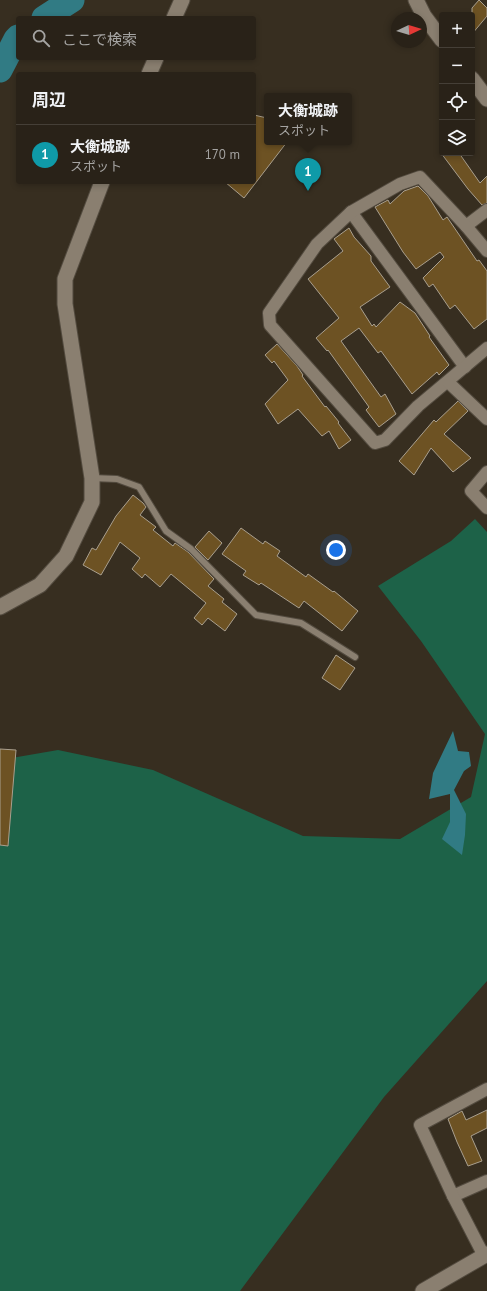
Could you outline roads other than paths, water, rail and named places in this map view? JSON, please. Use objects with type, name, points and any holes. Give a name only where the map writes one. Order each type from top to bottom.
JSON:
[{"type":"street","points":[[175,16],[182,0]]},
{"type":"street","points":[[416,0],[424,16],[439,36]]},
{"type":"street","points":[[150,72],[155,60]]},
{"type":"street","points":[[475,83],[487,99]]},
{"type":"street","points":[[487,251],[420,176],[400,184],[351,212],[317,244],[269,313],[270,325],[374,443],[385,440],[418,406],[487,348]]},
{"type":"street","points":[[0,607],[40,585],[66,556],[92,502],[92,478],[65,304],[65,278],[101,184]]},
{"type":"street","points":[[466,226],[487,210]]},
{"type":"street","points":[[351,212],[465,367]]},
{"type":"street","points":[[448,382],[487,419]]},
{"type":"street","points":[[487,472],[471,491],[487,508]]},
{"type":"street","points":[[423,1291],[485,1255],[453,1196],[420,1125],[487,1089]]},
{"type":"street","points":[[453,1196],[487,1181]]},
{"type":"lane","points":[[92,478],[117,479],[139,487],[166,531],[191,549],[256,616],[301,623],[355,657]]},
{"type":"water","points":[[453,731],[458,751],[469,752],[471,766],[464,771],[454,790],[466,814],[462,855],[442,839],[450,822],[450,794],[429,799],[433,773]]},
{"type":"waterway","points":[[47,16],[72,0]]},
{"type":"waterway","points":[[0,70],[16,39]]},
{"type":"place","name":"大衡城跡","points":[[308,191]]}]
